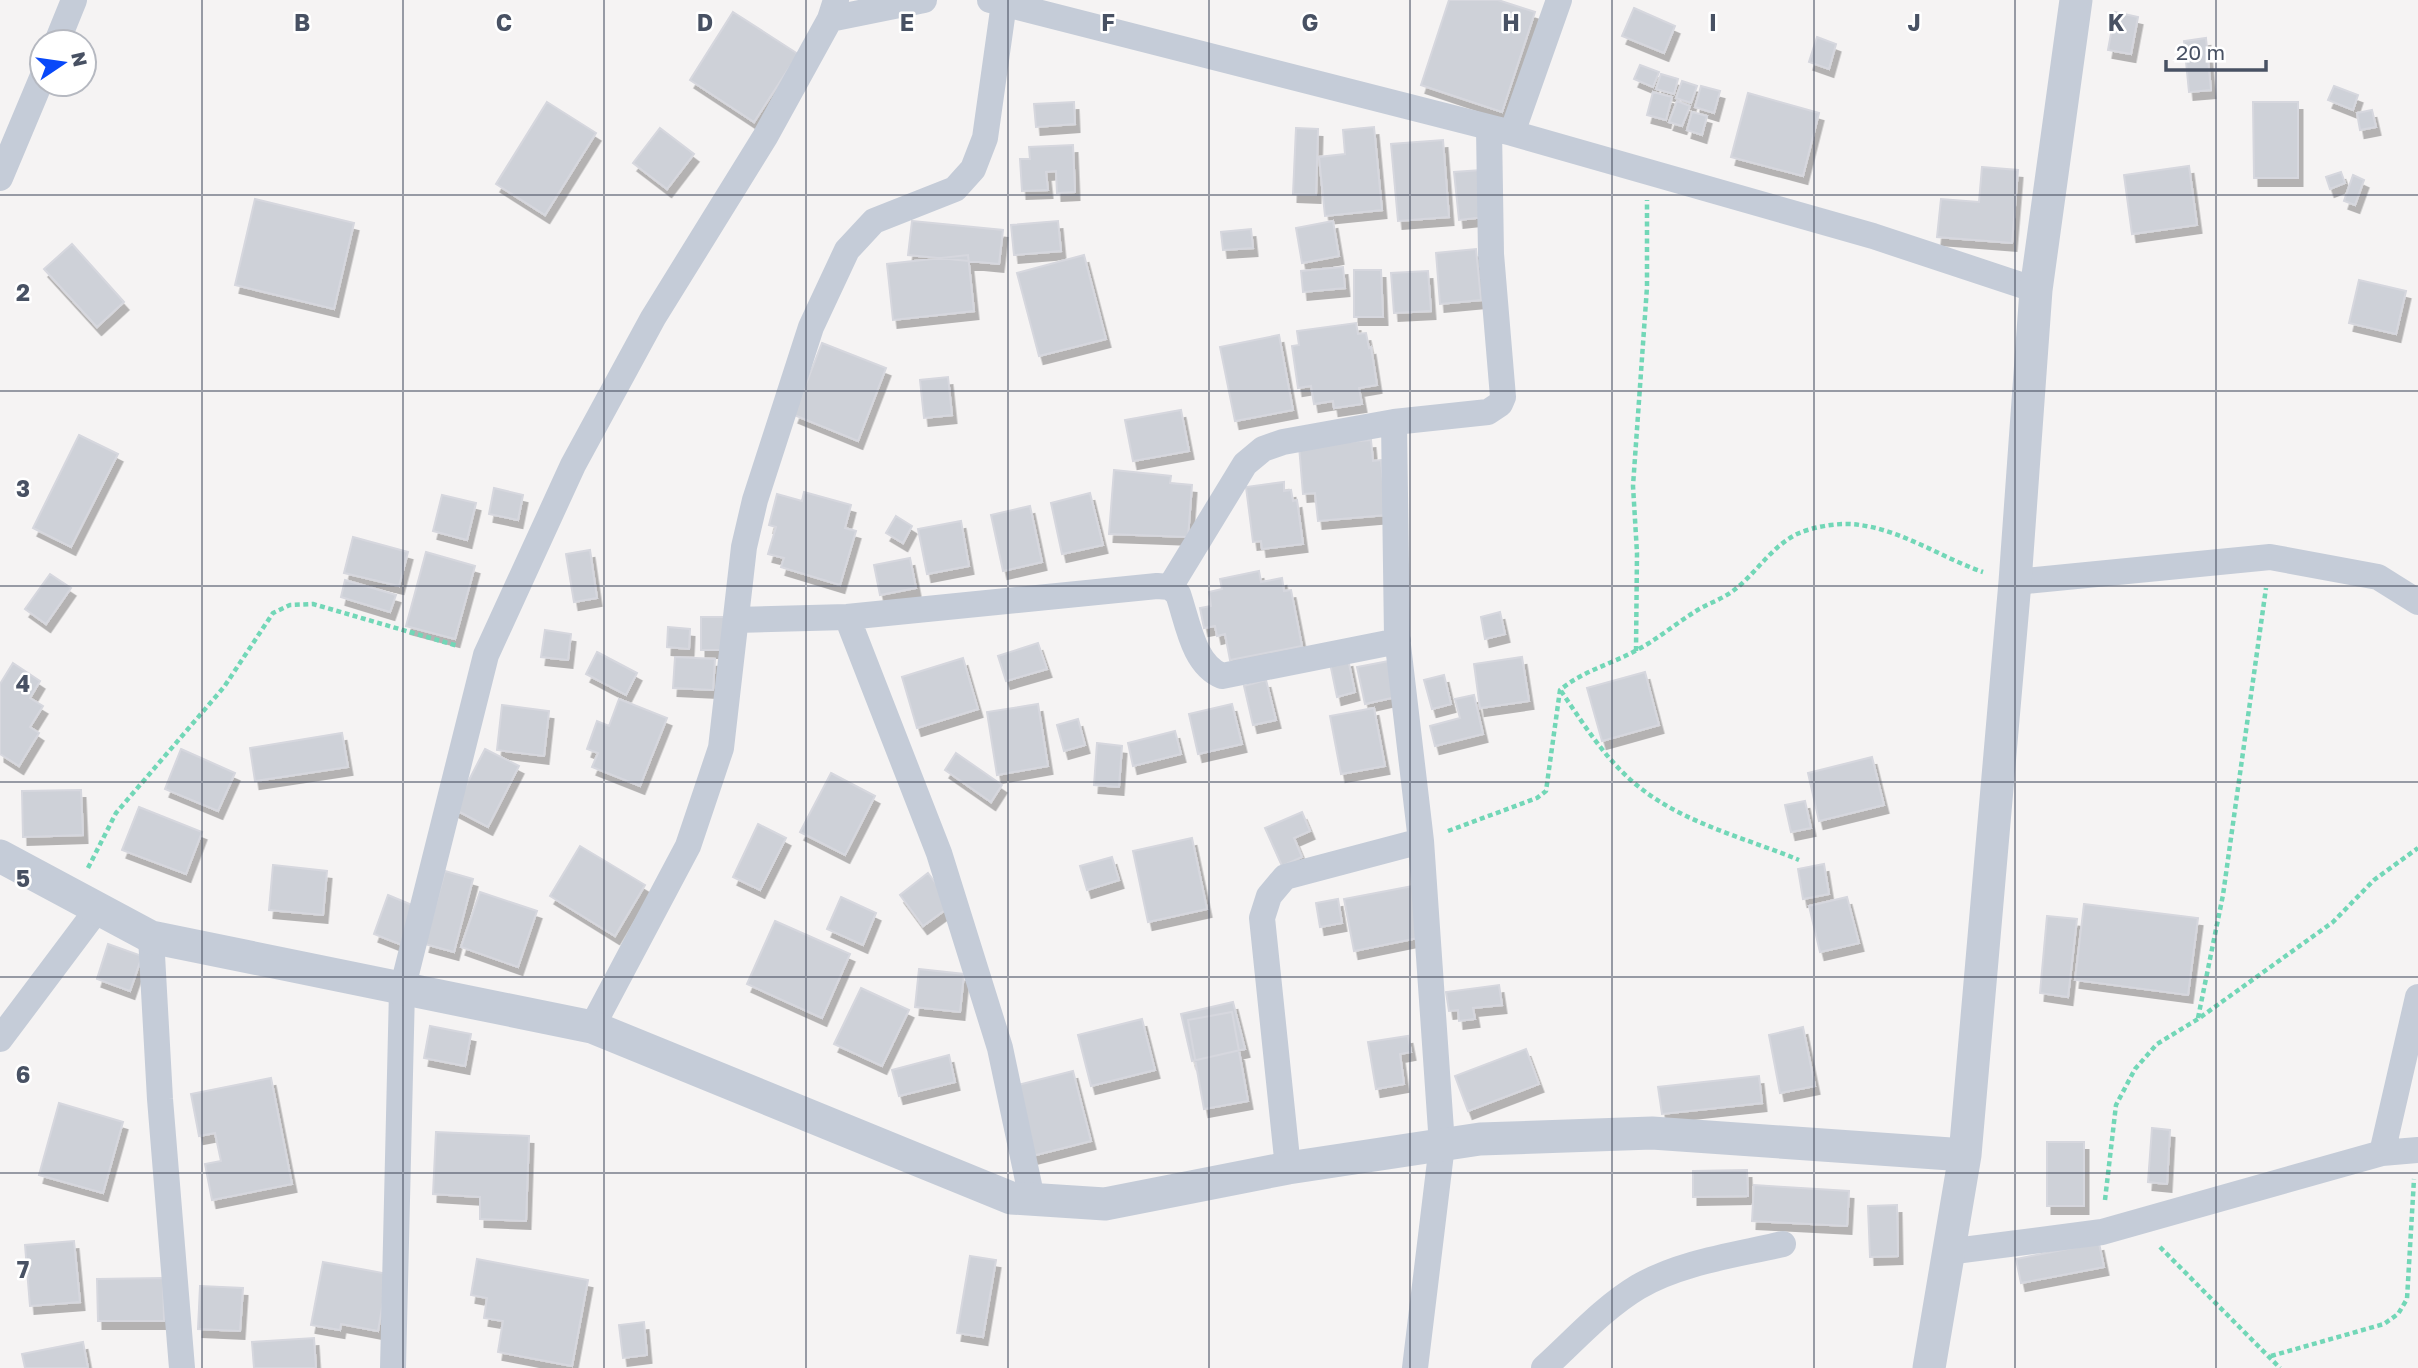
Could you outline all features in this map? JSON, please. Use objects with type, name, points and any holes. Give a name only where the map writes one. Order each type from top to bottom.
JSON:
[{"type":"street","points":[[63,28],[74,0]]},
{"type":"street","points":[[393,1368],[402,990],[486,655],[573,465],[653,318],[765,137],[833,10],[924,0]]},
{"type":"street","points":[[1170,587],[1245,464],[1264,449],[1283,442],[1394,422],[1488,412],[1500,404],[1503,397],[1491,254],[1501,131],[1559,0]]},
{"type":"street","points":[[1929,1368],[1965,1155],[2015,582],[2036,290],[2076,0]]},
{"type":"street","points":[[592,1027],[688,846],[720,748],[744,547],[755,500],[811,327],[847,250],[874,221],[955,189],[974,169],[985,138],[997,1],[1501,131],[1873,236],[2036,290]]},
{"type":"street","points":[[0,178],[34,98]]},
{"type":"street","points":[[1394,422],[1398,641],[1421,841],[1442,1145],[1415,1368]]},
{"type":"street","points":[[2015,582],[2270,557],[2378,577],[2418,602]]},
{"type":"street","points":[[736,620],[847,617],[1170,587],[1178,594],[1200,660],[1209,670],[1222,676],[1398,641]]},
{"type":"street","points":[[847,617],[939,853],[1000,1048],[1032,1199]]},
{"type":"street","points":[[1288,1168],[1262,918],[1269,895],[1285,877],[1421,841]]},
{"type":"street","points":[[0,856],[150,937],[592,1027],[1011,1198],[1105,1204],[1288,1168],[1480,1139],[1652,1133],[1965,1155]]},
{"type":"street","points":[[0,1039],[86,902]]},
{"type":"street","points":[[150,937],[181,1368]]},
{"type":"street","points":[[2382,1153],[2418,997]]},
{"type":"street","points":[[1947,1252],[2102,1233],[2382,1153],[2417,1150]]},
{"type":"street","points":[[1544,1368],[1615,1303],[1639,1286],[1682,1269],[1783,1244]]},
{"type":"path","points":[[1636,651],[1637,553],[1633,486],[1647,287],[1647,172]]},
{"type":"path","points":[[1421,841],[1537,798],[1546,791],[1560,690],[1579,674],[1636,651],[1696,611],[1729,594],[1747,580],[1776,547],[1818,527],[1858,524],[1891,533],[1954,562],[2015,582]]},
{"type":"path","points":[[2198,1019],[2223,895],[2270,557]]},
{"type":"path","points":[[86,902],[116,813],[224,687],[273,613],[290,605],[313,604],[486,655]]},
{"type":"path","points":[[1560,690],[1603,751],[1643,790],[1690,817],[1800,860]]},
{"type":"path","points":[[2102,1233],[2116,1105],[2135,1069],[2157,1044],[2198,1019],[2333,922],[2374,880],[2418,848]]},
{"type":"path","points":[[2271,1356],[2384,1324],[2398,1314],[2407,1299],[2417,1150]]},
{"type":"path","points":[[2137,1224],[2280,1368]]},
{"type":"building","points":[[1449,0],[1498,0],[1535,12],[1502,112],[1421,85]]},
{"type":"building","points":[[1634,8],[1675,26],[1664,53],[1622,36]]},
{"type":"building","points":[[733,12],[798,54],[754,122],[690,80]]},
{"type":"building","points":[[2115,12],[2138,17],[2131,54],[2108,50]]},
{"type":"building","points":[[1817,37],[1836,44],[1829,69],[1809,62]]},
{"type":"building","points":[[2206,38],[2211,90],[2189,92],[2184,41]]},
{"type":"building","points":[[1640,65],[1659,72],[1653,87],[1634,79]]},
{"type":"building","points":[[1661,74],[1678,79],[1674,94],[1656,89]]},
{"type":"building","points":[[1682,81],[1697,86],[1691,103],[1676,98]]},
{"type":"building","points":[[1701,86],[1720,91],[1714,113],[1695,107]]},
{"type":"building","points":[[2334,86],[2358,95],[2353,110],[2328,100]]},
{"type":"building","points":[[1653,92],[1672,97],[1666,120],[1647,115]]},
{"type":"building","points":[[1748,93],[1819,113],[1803,176],[1731,157]]},
{"type":"building","points":[[1677,101],[1690,106],[1682,126],[1669,122]]},
{"type":"building","points":[[547,102],[596,133],[545,215],[496,184]]},
{"type":"building","points":[[1074,102],[1075,124],[1036,127],[1034,104]]},
{"type":"building","points":[[2253,102],[2298,102],[2298,178],[2254,178]]},
{"type":"building","points":[[2372,110],[2376,127],[2360,130],[2357,113]]},
{"type":"building","points":[[1692,112],[1707,116],[1702,135],[1687,130]]},
{"type":"building","points":[[1374,127],[1382,210],[1325,216],[1319,157],[1345,154],[1343,130]]},
{"type":"building","points":[[660,128],[694,154],[667,189],[633,163]]},
{"type":"building","points":[[1296,128],[1318,129],[1316,195],[1293,194]]},
{"type":"building","points":[[1443,140],[1449,217],[1398,221],[1391,144]]},
{"type":"building","points":[[1073,145],[1075,192],[1057,193],[1056,171],[1046,172],[1048,190],[1022,191],[1020,159],[1030,159],[1029,147]]},
{"type":"building","points":[[2189,166],[2197,225],[2132,234],[2124,175]]},
{"type":"building","points":[[1982,167],[2018,170],[2012,243],[1937,237],[1941,199],[1979,202]]},
{"type":"building","points":[[1481,170],[1485,217],[1459,220],[1454,172]]},
{"type":"building","points":[[2341,172],[2345,183],[2330,189],[2326,177]]},
{"type":"building","points":[[2353,175],[2364,180],[2355,205],[2344,201]]},
{"type":"building","points":[[255,199],[354,223],[334,309],[235,285]]},
{"type":"building","points":[[912,221],[1003,230],[999,264],[908,255]]},
{"type":"building","points":[[1058,221],[1061,251],[1014,255],[1011,225]]},
{"type":"building","points":[[1333,221],[1339,256],[1302,263],[1296,228]]},
{"type":"building","points":[[1251,229],[1253,248],[1223,250],[1221,232]]},
{"type":"building","points":[[72,244],[124,302],[97,327],[44,269]]},
{"type":"building","points":[[1476,249],[1481,300],[1440,304],[1436,253]]},
{"type":"building","points":[[968,255],[974,311],[893,320],[887,264]]},
{"type":"building","points":[[1084,255],[1106,339],[1039,356],[1017,273]]},
{"type":"building","points":[[1343,267],[1345,288],[1303,292],[1301,271]]},
{"type":"building","points":[[1354,270],[1381,270],[1383,317],[1354,317]]},
{"type":"building","points":[[1428,271],[1431,311],[1394,313],[1391,273]]},
{"type":"building","points":[[2359,280],[2406,291],[2396,334],[2349,323]]},
{"type":"building","points":[[1356,323],[1358,334],[1366,333],[1369,348],[1371,347],[1377,385],[1359,388],[1362,404],[1334,408],[1333,401],[1314,404],[1311,386],[1298,388],[1292,346],[1299,345],[1297,331]]},
{"type":"building","points":[[1279,335],[1293,410],[1235,421],[1220,347]]},
{"type":"building","points":[[822,343],[886,368],[858,441],[794,415]]},
{"type":"building","points":[[948,377],[952,415],[924,418],[920,380]]},
{"type":"building","points":[[1181,410],[1189,451],[1133,461],[1125,420]]},
{"type":"building","points":[[79,435],[118,454],[71,547],[33,528]]},
{"type":"building","points":[[1371,440],[1373,461],[1381,460],[1386,515],[1318,521],[1315,493],[1303,494],[1299,446]]},
{"type":"building","points":[[1114,470],[1171,476],[1170,483],[1192,485],[1188,537],[1109,534]]},
{"type":"building","points":[[1284,482],[1284,491],[1291,490],[1293,501],[1297,500],[1303,544],[1262,549],[1261,541],[1253,542],[1246,487]]},
{"type":"building","points":[[494,488],[523,495],[518,520],[489,514]]},
{"type":"building","points":[[804,492],[851,505],[845,528],[856,531],[840,585],[781,567],[784,558],[768,554],[776,527],[769,525],[777,494],[802,501]]},
{"type":"building","points":[[1090,493],[1103,545],[1062,554],[1051,503]]},
{"type":"building","points":[[442,495],[476,503],[467,540],[433,531]]},
{"type":"building","points":[[1030,506],[1042,562],[1003,571],[991,515]]},
{"type":"building","points":[[896,516],[912,526],[903,543],[886,533]]},
{"type":"building","points":[[961,521],[969,566],[927,574],[918,529]]},
{"type":"building","points":[[353,537],[408,552],[399,586],[344,573]]},
{"type":"building","points":[[590,550],[597,598],[574,602],[566,554]]},
{"type":"building","points":[[426,552],[475,566],[455,639],[406,626]]},
{"type":"building","points":[[910,558],[916,588],[880,595],[874,565]]},
{"type":"building","points":[[1259,571],[1261,582],[1282,578],[1284,591],[1291,590],[1302,646],[1230,660],[1225,634],[1217,636],[1215,626],[1204,628],[1200,608],[1211,606],[1209,592],[1222,589],[1220,579]]},
{"type":"building","points":[[50,574],[71,588],[46,624],[25,609]]},
{"type":"building","points":[[345,580],[396,595],[390,612],[341,597]]},
{"type":"building","points":[[1500,612],[1505,634],[1485,639],[1481,617]]},
{"type":"building","points":[[701,617],[725,617],[725,650],[701,650]]},
{"type":"building","points":[[668,627],[690,629],[689,649],[667,647]]},
{"type":"building","points":[[545,630],[571,634],[568,660],[541,657]]},
{"type":"building","points":[[1038,643],[1047,669],[1006,681],[998,656]]},
{"type":"building","points":[[597,652],[637,673],[626,695],[586,674]]},
{"type":"building","points":[[675,657],[715,659],[713,690],[673,688]]},
{"type":"building","points":[[1522,657],[1529,701],[1480,708],[1474,664]]},
{"type":"building","points":[[963,658],[978,709],[917,728],[902,677]]},
{"type":"building","points":[[1348,659],[1355,692],[1337,697],[1330,663]]},
{"type":"building","points":[[1389,661],[1396,697],[1365,704],[1357,667]]},
{"type":"building","points":[[13,663],[40,681],[30,698],[43,706],[30,727],[39,733],[19,766],[0,754],[0,684]]},
{"type":"building","points":[[1645,672],[1659,725],[1602,741],[1587,688]]},
{"type":"building","points":[[1444,675],[1451,704],[1432,709],[1424,680]]},
{"type":"building","points":[[1266,680],[1276,720],[1253,725],[1244,686]]},
{"type":"building","points":[[1474,695],[1483,734],[1435,746],[1430,726],[1460,718],[1455,699]]},
{"type":"building","points":[[619,699],[667,718],[640,786],[592,767],[598,753],[587,749],[597,721],[609,726]]},
{"type":"building","points":[[1038,704],[1048,766],[997,775],[987,712]]},
{"type":"building","points":[[1232,704],[1242,744],[1198,754],[1189,714]]},
{"type":"building","points":[[502,705],[549,711],[544,756],[497,750]]},
{"type":"building","points":[[1374,708],[1385,766],[1341,774],[1330,716]]},
{"type":"building","points":[[1078,719],[1085,745],[1064,751],[1057,725]]},
{"type":"building","points":[[1175,731],[1181,754],[1133,766],[1128,743]]},
{"type":"building","points":[[342,733],[348,767],[255,781],[250,748]]},
{"type":"building","points":[[1097,743],[1122,746],[1119,787],[1094,785]]},
{"type":"building","points":[[181,749],[235,773],[218,811],[165,789]]},
{"type":"building","points":[[485,749],[519,766],[488,827],[454,809]]},
{"type":"building","points":[[956,753],[1002,785],[991,802],[945,770]]},
{"type":"building","points":[[1872,757],[1884,805],[1819,821],[1808,773]]},
{"type":"building","points":[[831,773],[875,796],[845,855],[800,832]]},
{"type":"building","points":[[81,790],[83,835],[23,837],[22,791]]},
{"type":"building","points":[[1805,801],[1811,828],[1791,832],[1785,805]]},
{"type":"building","points":[[139,807],[202,832],[186,874],[122,850]]},
{"type":"building","points":[[1302,812],[1310,831],[1294,838],[1302,857],[1282,866],[1265,828]]},
{"type":"building","points":[[758,824],[786,838],[760,890],[733,877]]},
{"type":"building","points":[[1192,838],[1207,909],[1148,922],[1133,851]]},
{"type":"building","points":[[580,846],[645,885],[615,936],[550,896]]},
{"type":"building","points":[[1112,857],[1119,880],[1087,890],[1080,866]]},
{"type":"building","points":[[1824,864],[1829,894],[1803,899],[1798,869]]},
{"type":"building","points":[[273,865],[327,871],[323,915],[269,910]]},
{"type":"building","points":[[445,871],[473,879],[454,952],[425,944]]},
{"type":"building","points":[[928,873],[952,905],[923,926],[900,895]]},
{"type":"building","points":[[1413,886],[1423,937],[1354,951],[1344,899]]},
{"type":"building","points":[[480,892],[537,911],[518,967],[461,947]]},
{"type":"building","points":[[388,895],[417,907],[402,945],[374,934]]},
{"type":"building","points":[[841,897],[876,913],[863,945],[827,929]]},
{"type":"building","points":[[1847,897],[1859,943],[1820,952],[1809,906]]},
{"type":"building","points":[[1338,899],[1342,923],[1320,927],[1316,903]]},
{"type":"building","points":[[2084,904],[2198,918],[2188,995],[2075,980]]},
{"type":"building","points":[[2047,916],[2077,919],[2068,997],[2040,993]]},
{"type":"building","points":[[775,921],[850,954],[822,1018],[747,984]]},
{"type":"building","points":[[108,944],[142,956],[130,991],[97,979]]},
{"type":"building","points":[[919,969],[964,974],[960,1012],[915,1007]]},
{"type":"building","points":[[1499,985],[1502,1005],[1473,1008],[1475,1019],[1459,1021],[1458,1010],[1449,1011],[1446,992]]},
{"type":"building","points":[[861,988],[909,1010],[882,1066],[834,1044]]},
{"type":"building","points":[[1233,1002],[1245,1049],[1192,1061],[1181,1014]]},
{"type":"building","points":[[1232,1012],[1248,1101],[1204,1109],[1188,1020]]},
{"type":"building","points":[[1142,1019],[1155,1070],[1091,1086],[1078,1035]]},
{"type":"building","points":[[430,1026],[471,1034],[465,1066],[424,1058]]},
{"type":"building","points":[[1803,1027],[1815,1086],[1780,1093],[1769,1035]]},
{"type":"building","points":[[1408,1036],[1411,1052],[1400,1054],[1404,1084],[1376,1089],[1368,1042]]},
{"type":"building","points":[[1526,1049],[1539,1084],[1468,1111],[1455,1076]]},
{"type":"building","points":[[949,1055],[955,1082],[899,1096],[892,1070]]},
{"type":"building","points":[[1073,1071],[1091,1141],[1032,1156],[1014,1086]]},
{"type":"building","points":[[1759,1076],[1762,1103],[1662,1114],[1658,1087]]},
{"type":"building","points":[[271,1078],[292,1184],[212,1200],[205,1164],[221,1161],[215,1133],[199,1136],[191,1094]]},
{"type":"building","points":[[59,1103],[123,1122],[103,1193],[39,1175]]},
{"type":"building","points":[[2152,1128],[2170,1130],[2167,1184],[2148,1182]]},
{"type":"building","points":[[436,1132],[529,1136],[526,1221],[480,1219],[480,1197],[433,1194]]},
{"type":"building","points":[[2047,1142],[2084,1142],[2084,1206],[2047,1206]]},
{"type":"building","points":[[1747,1170],[1748,1196],[1693,1197],[1693,1171]]},
{"type":"building","points":[[1754,1185],[1849,1191],[1847,1226],[1752,1221]]},
{"type":"building","points":[[1897,1205],[1898,1256],[1870,1257],[1868,1206]]},
{"type":"building","points":[[74,1241],[80,1302],[30,1306],[25,1245]]},
{"type":"building","points":[[2099,1243],[2104,1267],[2021,1283],[2016,1259]]},
{"type":"building","points":[[970,1256],[996,1260],[983,1337],[957,1333]]},
{"type":"building","points":[[477,1259],[588,1280],[572,1366],[498,1352],[503,1321],[484,1318],[487,1298],[471,1295]]},
{"type":"building","points":[[323,1262],[388,1274],[378,1331],[341,1324],[340,1330],[311,1325]]},
{"type":"building","points":[[163,1278],[164,1321],[98,1321],[97,1279]]},
{"type":"building","points":[[200,1286],[243,1288],[240,1331],[198,1329]]},
{"type":"building","points":[[644,1322],[647,1355],[623,1358],[619,1325]]},
{"type":"building","points":[[314,1338],[316,1368],[254,1368],[252,1342]]},
{"type":"building","points":[[83,1342],[88,1368],[25,1368],[22,1354]]}]
